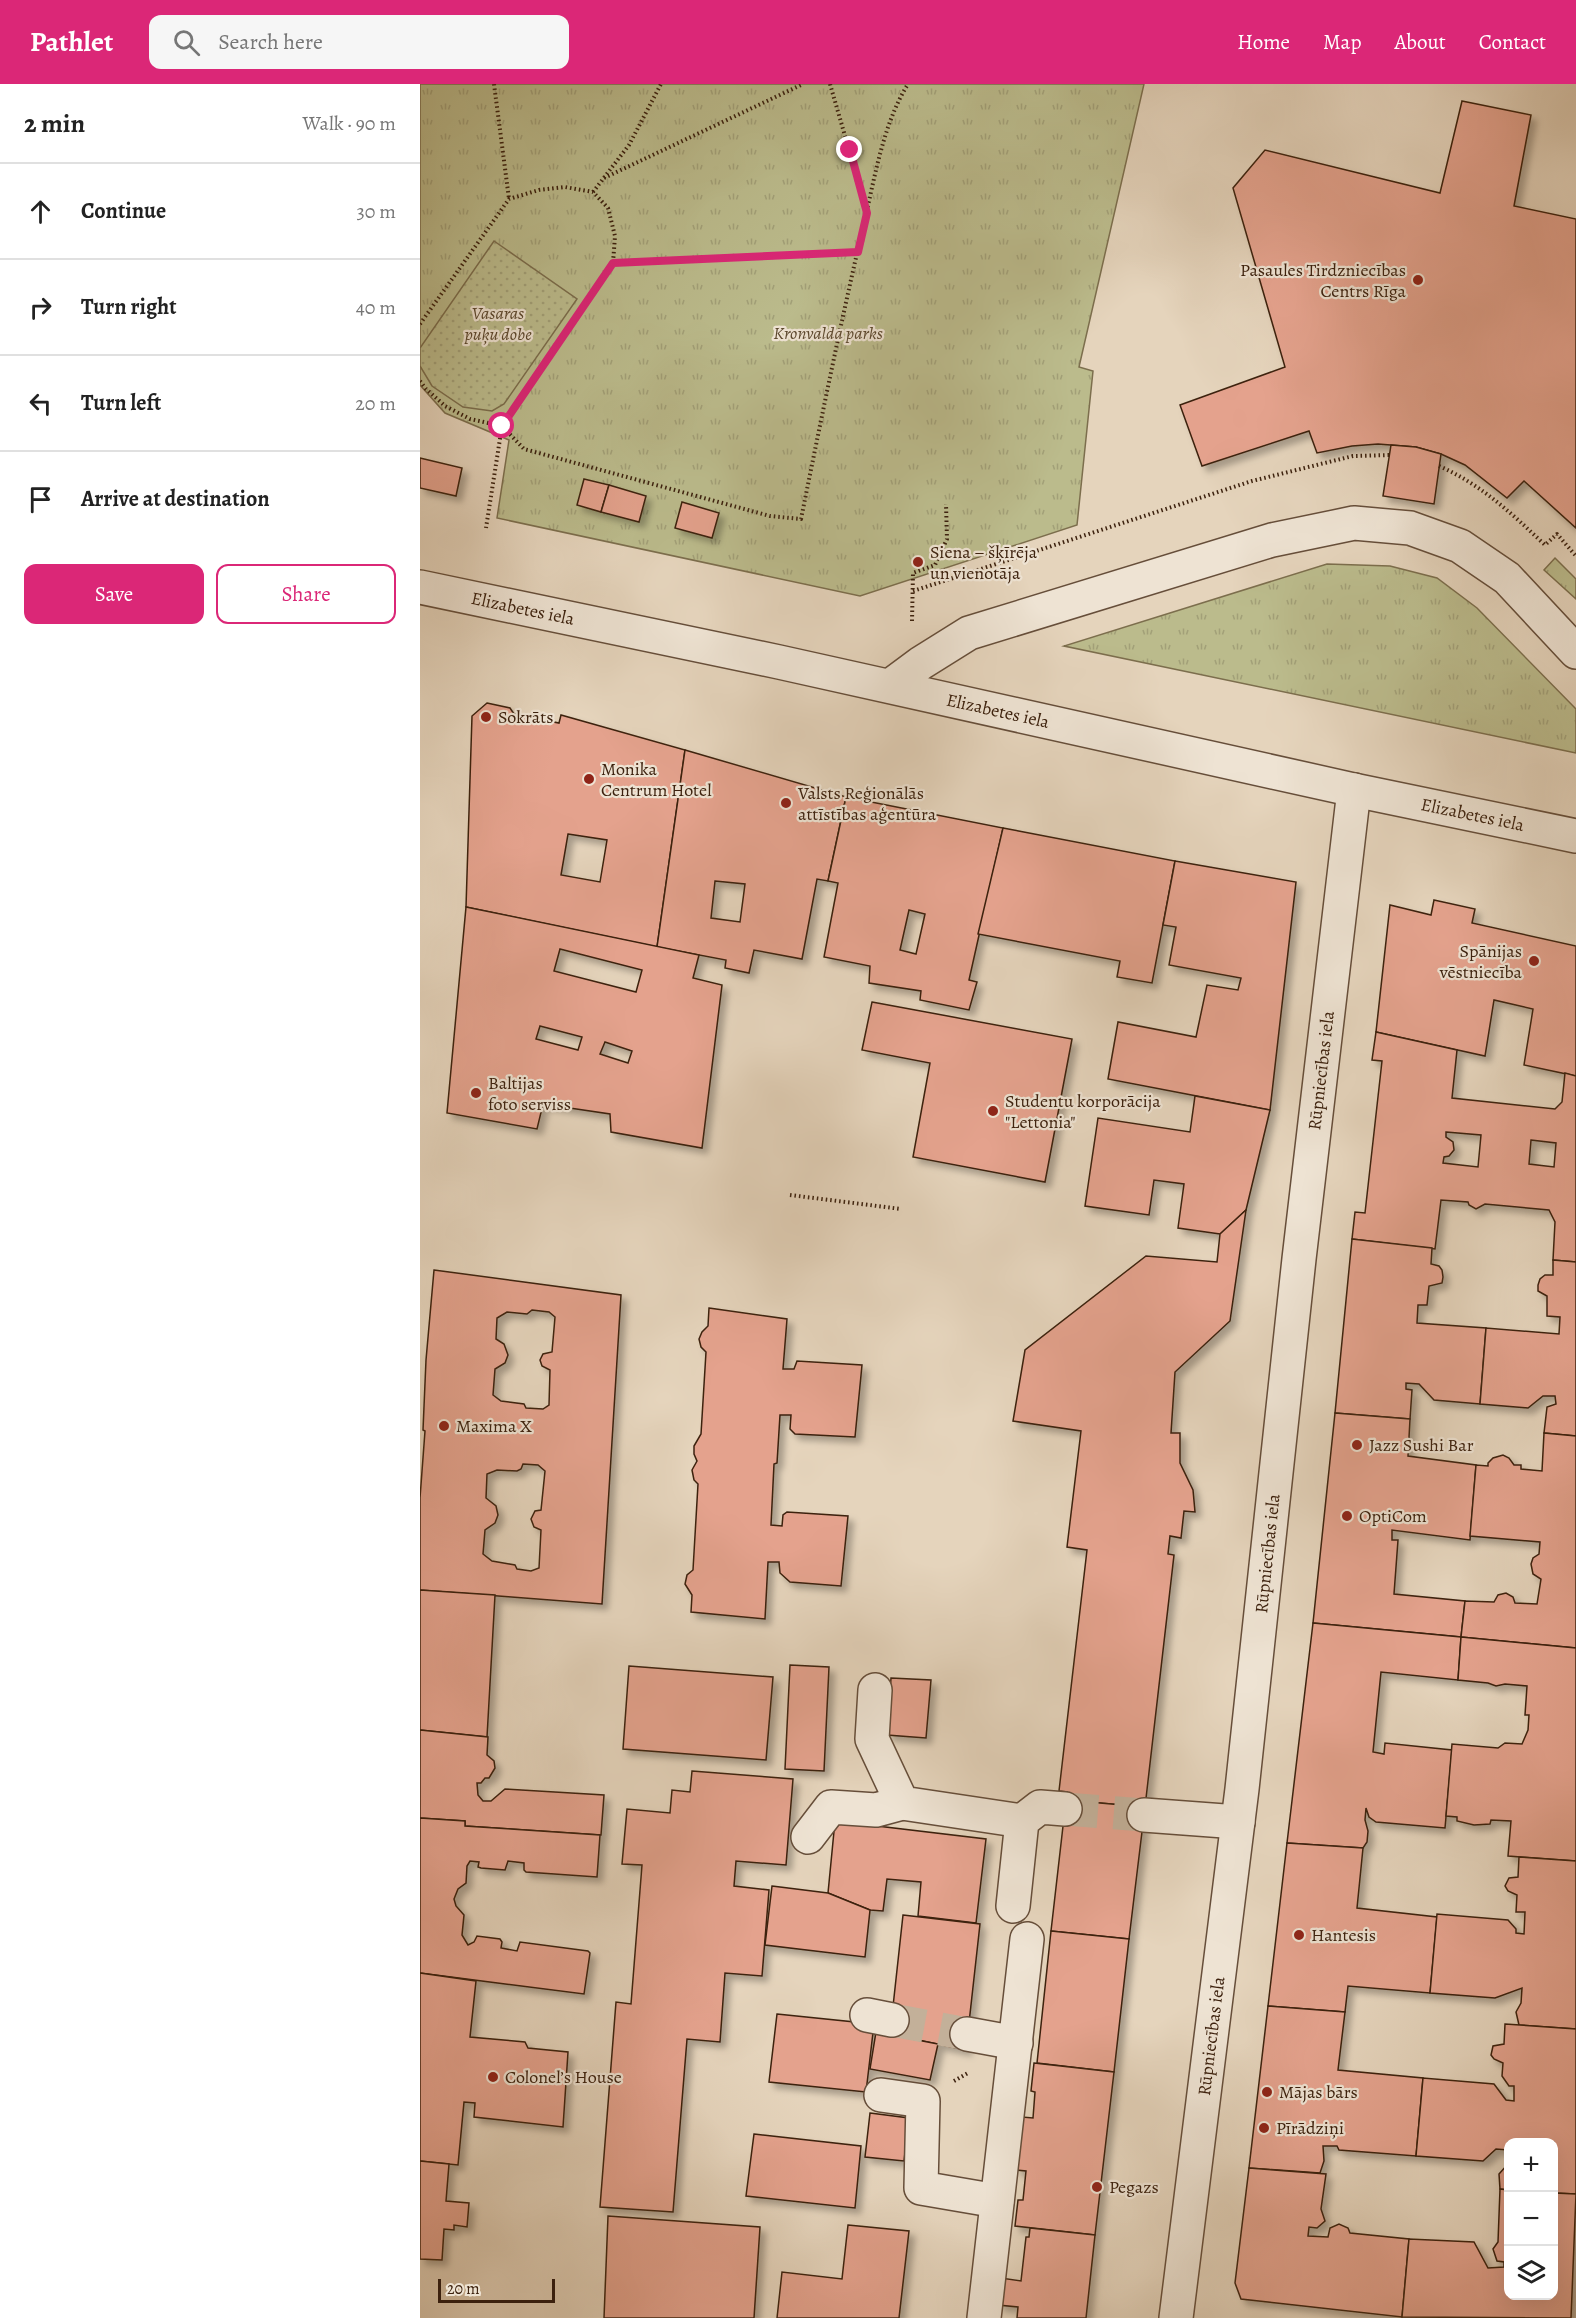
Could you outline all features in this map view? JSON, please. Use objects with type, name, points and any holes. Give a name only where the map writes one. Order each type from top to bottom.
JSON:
[{"type":"street","points":[[890,686],[921,663],[969,633],[1272,540],[1354,523],[1410,528],[1460,546],[1507,578],[1576,652]]},
{"type":"street","name":"Elizabetes iela","points":[[420,587],[890,686],[1354,790],[1576,836]]},
{"type":"street","name":"Rūpniecības iela","points":[[1176,2318],[1238,1822],[1299,1260],[1354,790]]},
{"type":"street","points":[[875,1690],[873,1739],[902,1803]]},
{"type":"street","points":[[808,1837],[831,1807],[876,1810],[902,1803],[1022,1821]]},
{"type":"street","points":[[1013,1906],[1022,1821],[1040,1807],[1065,1809]]},
{"type":"street","points":[[1144,1815],[1238,1822]]},
{"type":"street","points":[[984,2318],[1028,1940]]},
{"type":"street","points":[[967,2034],[1015,2053]]},
{"type":"street","points":[[881,2095],[923,2101],[921,2187],[997,2201]]},
{"type":"path","points":[[494,84],[509,199]]},
{"type":"path","points":[[593,192],[629,145],[661,84]]},
{"type":"path","points":[[604,178],[803,84]]},
{"type":"path","points":[[830,84],[867,213]]},
{"type":"path","points":[[420,381],[446,406],[470,419],[502,426],[524,449],[770,516],[801,519],[881,155],[898,100],[908,84]]},
{"type":"path","points":[[420,324],[509,199],[538,190],[565,187],[593,192],[608,208],[615,236],[613,263],[502,426],[486,528]]},
{"type":"path","points":[[613,263],[858,252]]},
{"type":"path","points":[[913,591],[1252,481],[1353,456],[1390,455]]},
{"type":"path","points":[[1439,466],[1465,477],[1483,490],[1545,545],[1557,534],[1576,556]]},
{"type":"path","points":[[912,621],[913,573],[935,565],[947,539],[946,504]]},
{"type":"path","points":[[790,1196],[901,1209]]},
{"type":"path","points":[[923,2101],[990,2060],[1015,2053]]},
{"type":"green space","name":"Kronvalda parks","points":[[420,84],[1144,84],[1079,367],[1093,371],[1077,525],[860,596],[497,518],[509,440],[445,413],[420,385]]},
{"type":"green space","name":"Vasaras puķu dobe","points":[[494,241],[577,299],[504,404],[492,411],[463,407],[432,386],[420,366],[420,348]]},
{"type":"green space","points":[[1555,558],[1576,579],[1576,599],[1544,570]]},
{"type":"green space","points":[[1327,564],[1390,566],[1437,578],[1477,608],[1576,709],[1576,753],[1064,646]]},
{"type":"building","name":"Pasaules Tirdzniecības Centrs Rīga","points":[[1462,101],[1531,115],[1514,206],[1576,219],[1576,528],[1524,481],[1507,498],[1465,465],[1441,454],[1416,447],[1378,444],[1352,446],[1317,453],[1309,431],[1202,466],[1180,405],[1285,367],[1233,188],[1265,150],[1440,193]]},
{"type":"building","points":[[1391,445],[1416,447],[1441,454],[1434,504],[1383,496]]},
{"type":"building","points":[[420,458],[462,468],[456,496],[420,488]]},
{"type":"building","points":[[584,479],[609,485],[601,512],[577,505]]},
{"type":"building","points":[[609,485],[646,496],[639,522],[601,512]]},
{"type":"building","points":[[682,502],[719,513],[712,538],[675,528]]},
{"type":"building","points":[[487,703],[510,708],[514,714],[559,723],[561,715],[685,750],[657,947],[466,907],[472,716]],"holes":[[[568,834],[607,840],[600,882],[561,875]]]},
{"type":"building","points":[[685,750],[846,797],[828,881],[817,879],[802,959],[754,950],[749,973],[725,968],[726,960],[657,947]],"holes":[[[715,881],[745,884],[740,922],[711,918]]]},
{"type":"building","points":[[846,797],[1003,828],[969,980],[977,982],[969,1010],[920,1000],[921,991],[869,983],[870,966],[824,957],[838,883],[828,881]],"holes":[[[909,910],[925,914],[916,954],[900,950]]]},
{"type":"building","points":[[1003,828],[1175,861],[1152,983],[1117,977],[1120,961],[978,934]]},
{"type":"building","points":[[1175,861],[1296,882],[1270,1110],[1108,1079],[1118,1022],[1196,1037],[1207,985],[1238,990],[1241,978],[1169,965],[1176,927],[1163,925]]},
{"type":"building","points":[[1434,900],[1475,909],[1472,923],[1576,946],[1576,1076],[1524,1065],[1533,1009],[1494,1000],[1485,1056],[1376,1032],[1390,905],[1431,915]]},
{"type":"building","points":[[466,907],[699,955],[693,978],[722,985],[702,1148],[611,1132],[610,1114],[543,1104],[537,1129],[447,1113]],"holes":[[[560,949],[642,970],[636,992],[554,971]],[[540,1026],[582,1037],[578,1050],[536,1039]],[[605,1042],[632,1051],[628,1063],[600,1054]]]},
{"type":"building","points":[[872,1002],[1072,1039],[1045,1182],[913,1157],[930,1063],[862,1050]]},
{"type":"building","points":[[1376,1032],[1457,1050],[1452,1098],[1555,1109],[1562,1102],[1565,1073],[1576,1076],[1576,1262],[1553,1260],[1555,1222],[1549,1210],[1485,1204],[1476,1209],[1468,1202],[1441,1200],[1435,1249],[1352,1239],[1355,1212],[1365,1213],[1382,1061],[1372,1060]],"holes":[[[1446,1132],[1481,1135],[1478,1167],[1443,1163],[1444,1157],[1449,1156],[1454,1150],[1453,1142],[1446,1137]],[[1531,1140],[1556,1143],[1554,1167],[1529,1164]]]},
{"type":"building","points":[[1195,1096],[1270,1110],[1246,1210],[1220,1234],[1178,1228],[1184,1184],[1154,1180],[1149,1215],[1085,1206],[1098,1118],[1190,1132]]},
{"type":"building","points":[[1246,1210],[1230,1321],[1175,1372],[1171,1433],[1180,1433],[1180,1463],[1193,1490],[1195,1512],[1184,1511],[1181,1538],[1170,1536],[1168,1554],[1174,1555],[1145,1807],[1066,1800],[1067,1792],[1059,1791],[1087,1550],[1067,1547],[1081,1431],[1013,1421],[1025,1350],[1146,1256],[1217,1262],[1220,1234]]},
{"type":"building","points":[[1352,1239],[1432,1248],[1431,1264],[1439,1266],[1442,1270],[1442,1283],[1429,1286],[1427,1305],[1418,1305],[1417,1323],[1486,1328],[1480,1404],[1434,1400],[1419,1384],[1406,1383],[1406,1389],[1412,1390],[1410,1419],[1335,1413]]},
{"type":"building","points":[[1553,1260],[1576,1262],[1576,1436],[1544,1433],[1547,1407],[1556,1404],[1555,1396],[1543,1396],[1528,1408],[1480,1404],[1486,1328],[1559,1334],[1560,1317],[1547,1316],[1547,1296],[1538,1291],[1540,1279],[1545,1275],[1553,1275]]},
{"type":"building","points":[[434,1270],[621,1295],[602,1604],[420,1590],[420,1498],[425,1431],[423,1430],[426,1360]],"holes":[[[532,1310],[549,1312],[555,1317],[552,1352],[543,1354],[540,1360],[542,1366],[550,1370],[549,1405],[543,1409],[526,1408],[524,1404],[501,1401],[493,1395],[495,1369],[505,1363],[508,1355],[504,1344],[496,1339],[497,1318],[507,1312],[527,1314]],[[523,1464],[538,1465],[545,1471],[541,1510],[535,1511],[531,1519],[534,1527],[541,1530],[539,1568],[531,1571],[517,1569],[515,1565],[492,1561],[483,1554],[485,1530],[495,1523],[498,1515],[496,1506],[486,1498],[487,1474],[497,1470],[517,1471]]]},
{"type":"building","points":[[709,1308],[787,1319],[783,1369],[794,1369],[797,1361],[862,1365],[855,1437],[795,1434],[790,1429],[791,1415],[780,1415],[777,1463],[774,1464],[771,1525],[782,1526],[783,1515],[787,1512],[848,1516],[841,1586],[790,1582],[780,1573],[779,1562],[768,1562],[765,1619],[691,1612],[692,1595],[685,1584],[687,1575],[693,1570],[698,1484],[694,1480],[692,1470],[697,1461],[694,1446],[701,1434],[706,1352],[701,1347],[699,1339],[708,1326]]},
{"type":"building","points":[[1335,1413],[1410,1419],[1408,1456],[1476,1465],[1470,1540],[1392,1530],[1392,1540],[1398,1540],[1394,1594],[1465,1601],[1461,1637],[1313,1623]]},
{"type":"building","points":[[1544,1433],[1576,1436],[1576,1648],[1461,1637],[1465,1601],[1494,1602],[1498,1595],[1506,1593],[1513,1597],[1515,1603],[1537,1604],[1541,1579],[1533,1574],[1531,1564],[1533,1558],[1539,1554],[1540,1542],[1470,1536],[1476,1465],[1488,1466],[1493,1458],[1503,1455],[1509,1458],[1514,1465],[1521,1465],[1521,1469],[1542,1471]]},
{"type":"building","points":[[420,1590],[495,1595],[487,1737],[420,1730]]},
{"type":"building","points":[[1313,1623],[1461,1637],[1458,1680],[1381,1672],[1373,1752],[1384,1754],[1385,1743],[1452,1750],[1445,1828],[1376,1822],[1369,1817],[1366,1808],[1365,1820],[1368,1831],[1367,1842],[1363,1848],[1287,1843]]},
{"type":"building","points":[[1461,1637],[1576,1648],[1576,1861],[1508,1856],[1511,1821],[1491,1820],[1490,1824],[1474,1825],[1457,1821],[1457,1817],[1446,1816],[1452,1744],[1498,1748],[1505,1743],[1522,1744],[1528,1730],[1529,1715],[1525,1715],[1527,1686],[1505,1684],[1496,1686],[1458,1680]]},
{"type":"building","points":[[790,1665],[829,1667],[824,1771],[785,1769]]},
{"type":"building","points":[[629,1666],[773,1677],[766,1760],[623,1749]]},
{"type":"building","points":[[891,1678],[931,1680],[926,1738],[887,1735]]},
{"type":"building","points":[[420,1730],[488,1737],[487,1755],[494,1761],[495,1768],[489,1778],[477,1783],[478,1795],[483,1801],[491,1801],[505,1789],[604,1795],[601,1835],[465,1826],[465,1821],[420,1818]]},
{"type":"building","points":[[692,1771],[793,1779],[786,1865],[736,1861],[734,1886],[769,1890],[762,1976],[725,1973],[720,2042],[687,2039],[673,2212],[600,2207],[616,2002],[631,2004],[642,1865],[622,1864],[627,1809],[670,1813],[672,1790],[690,1792]]},
{"type":"building","points":[[1066,1800],[1145,1807],[1129,1939],[1051,1931]]},
{"type":"building","points":[[420,1818],[465,1821],[465,1826],[600,1835],[597,1877],[526,1872],[524,1863],[508,1861],[505,1870],[481,1868],[478,1867],[479,1862],[470,1861],[467,1866],[466,1883],[458,1889],[454,1899],[456,1906],[464,1915],[462,1935],[468,1945],[474,1942],[477,1936],[500,1939],[501,1948],[517,1951],[520,1942],[588,1951],[590,1953],[584,1994],[420,1973]]},
{"type":"building","points":[[835,1821],[986,1839],[976,1923],[918,1916],[921,1882],[887,1879],[883,1911],[870,1910],[828,1893]]},
{"type":"building","points":[[1287,1843],[1363,1848],[1357,1908],[1437,1917],[1430,1993],[1348,1986],[1345,2012],[1268,2006]]},
{"type":"building","points":[[1519,1857],[1576,1861],[1576,2029],[1519,2025],[1516,2012],[1521,2003],[1522,1988],[1495,1998],[1430,1993],[1437,1914],[1508,1920],[1516,1929],[1516,1933],[1524,1934],[1525,1912],[1516,1912],[1517,1895],[1508,1891],[1505,1886],[1509,1878],[1518,1877]]},
{"type":"building","points":[[772,1886],[828,1893],[870,1910],[865,1957],[765,1945]]},
{"type":"building","points":[[903,1915],[980,1924],[966,2050],[890,2034]]},
{"type":"building","points":[[1051,1931],[1129,1939],[1114,2072],[1037,2063]]},
{"type":"building","name":"Colonel’s House","points":[[420,1973],[476,1981],[470,2037],[525,2042],[528,2048],[568,2052],[563,2127],[474,2117],[475,2103],[464,2102],[458,2165],[420,2161]]},
{"type":"building","points":[[1268,2006],[1345,2012],[1338,2070],[1423,2078],[1416,2156],[1339,2150],[1337,2146],[1323,2146],[1324,2161],[1320,2173],[1249,2168]]},
{"type":"building","points":[[777,2014],[874,2024],[866,2092],[769,2082]]},
{"type":"building","points":[[1505,2024],[1576,2029],[1576,2194],[1558,2193],[1558,2138],[1504,2138],[1504,2150],[1496,2149],[1483,2161],[1416,2156],[1423,2078],[1494,2084],[1506,2100],[1514,2101],[1514,2086],[1509,2086],[1502,2076],[1503,2063],[1491,2055],[1493,2046],[1504,2044]]},
{"type":"building","points":[[876,2032],[938,2044],[930,2080],[870,2069]]},
{"type":"building","points":[[1034,2063],[1114,2072],[1095,2235],[1015,2226],[1018,2200],[1023,2200],[1026,2171],[1016,2170],[1022,2117],[1033,2118],[1035,2092],[1031,2091]]},
{"type":"building","points":[[870,2113],[909,2118],[904,2161],[865,2157]]},
{"type":"building","points":[[754,2134],[861,2146],[855,2208],[746,2196]]},
{"type":"building","points":[[420,2161],[449,2164],[446,2201],[469,2203],[467,2227],[454,2225],[454,2230],[444,2229],[442,2260],[420,2259]]},
{"type":"building","points":[[1249,2168],[1326,2174],[1321,2209],[1325,2221],[1317,2228],[1309,2227],[1308,2236],[1328,2237],[1330,2228],[1339,2224],[1348,2228],[1350,2233],[1409,2239],[1402,2317],[1241,2299],[1235,2283]]},
{"type":"building","points":[[1504,2168],[1504,2190],[1500,2189],[1499,2174]]},
{"type":"building","points":[[1500,2189],[1504,2190],[1504,2262],[1497,2261],[1493,2249],[1498,2242]]},
{"type":"building","points":[[1558,2193],[1576,2194],[1571,2318],[1402,2317],[1409,2239],[1474,2242],[1488,2268],[1504,2267],[1504,2300],[1558,2300]]},
{"type":"building","points":[[608,2216],[760,2227],[754,2318],[604,2318]]},
{"type":"building","points":[[848,2225],[909,2231],[899,2318],[777,2318],[782,2272],[842,2279]]},
{"type":"building","points":[[1030,2228],[1095,2235],[1086,2318],[1017,2318],[1018,2307],[998,2305],[1001,2278],[1021,2281],[1026,2237],[1029,2237]]},
{"type":"tunnel","points":[[1065,1809],[1144,1815]]},
{"type":"tunnel","points":[[892,2020],[967,2034]]},
{"type":"place","name":"Pasaules Tirdzniecības Centrs Rīga","points":[[1418,280]]},
{"type":"place","name":"Siena – šķīrēja un vienotāja","points":[[918,562]]},
{"type":"place","name":"Sokrāts","points":[[486,717]]},
{"type":"place","name":"Monika Centrum Hotel","points":[[589,779]]},
{"type":"place","name":"Valsts Reģionālās attīstības aģentūra","points":[[786,803]]},
{"type":"place","name":"Spānijas vēstniecība","points":[[1534,961]]},
{"type":"place","name":"Baltijas foto serviss","points":[[476,1093]]},
{"type":"place","name":"Studentu korporācija \"Lettonia\"","points":[[993,1111]]},
{"type":"place","name":"Maxima X","points":[[444,1426]]},
{"type":"place","name":"Jazz Sushi Bar","points":[[1357,1445]]},
{"type":"place","name":"OptiCom","points":[[1347,1516]]},
{"type":"place","name":"Hantesis","points":[[1299,1935]]},
{"type":"place","name":"Colonel’s House","points":[[493,2077]]},
{"type":"place","name":"Mājas bārs","points":[[1267,2092]]},
{"type":"place","name":"Pīrādziņi","points":[[1264,2128]]},
{"type":"place","name":"Pegazs","points":[[1097,2187]]},
{"type":"route","points":[[502,426],[613,263],[858,252],[867,213],[850,150]]}]
